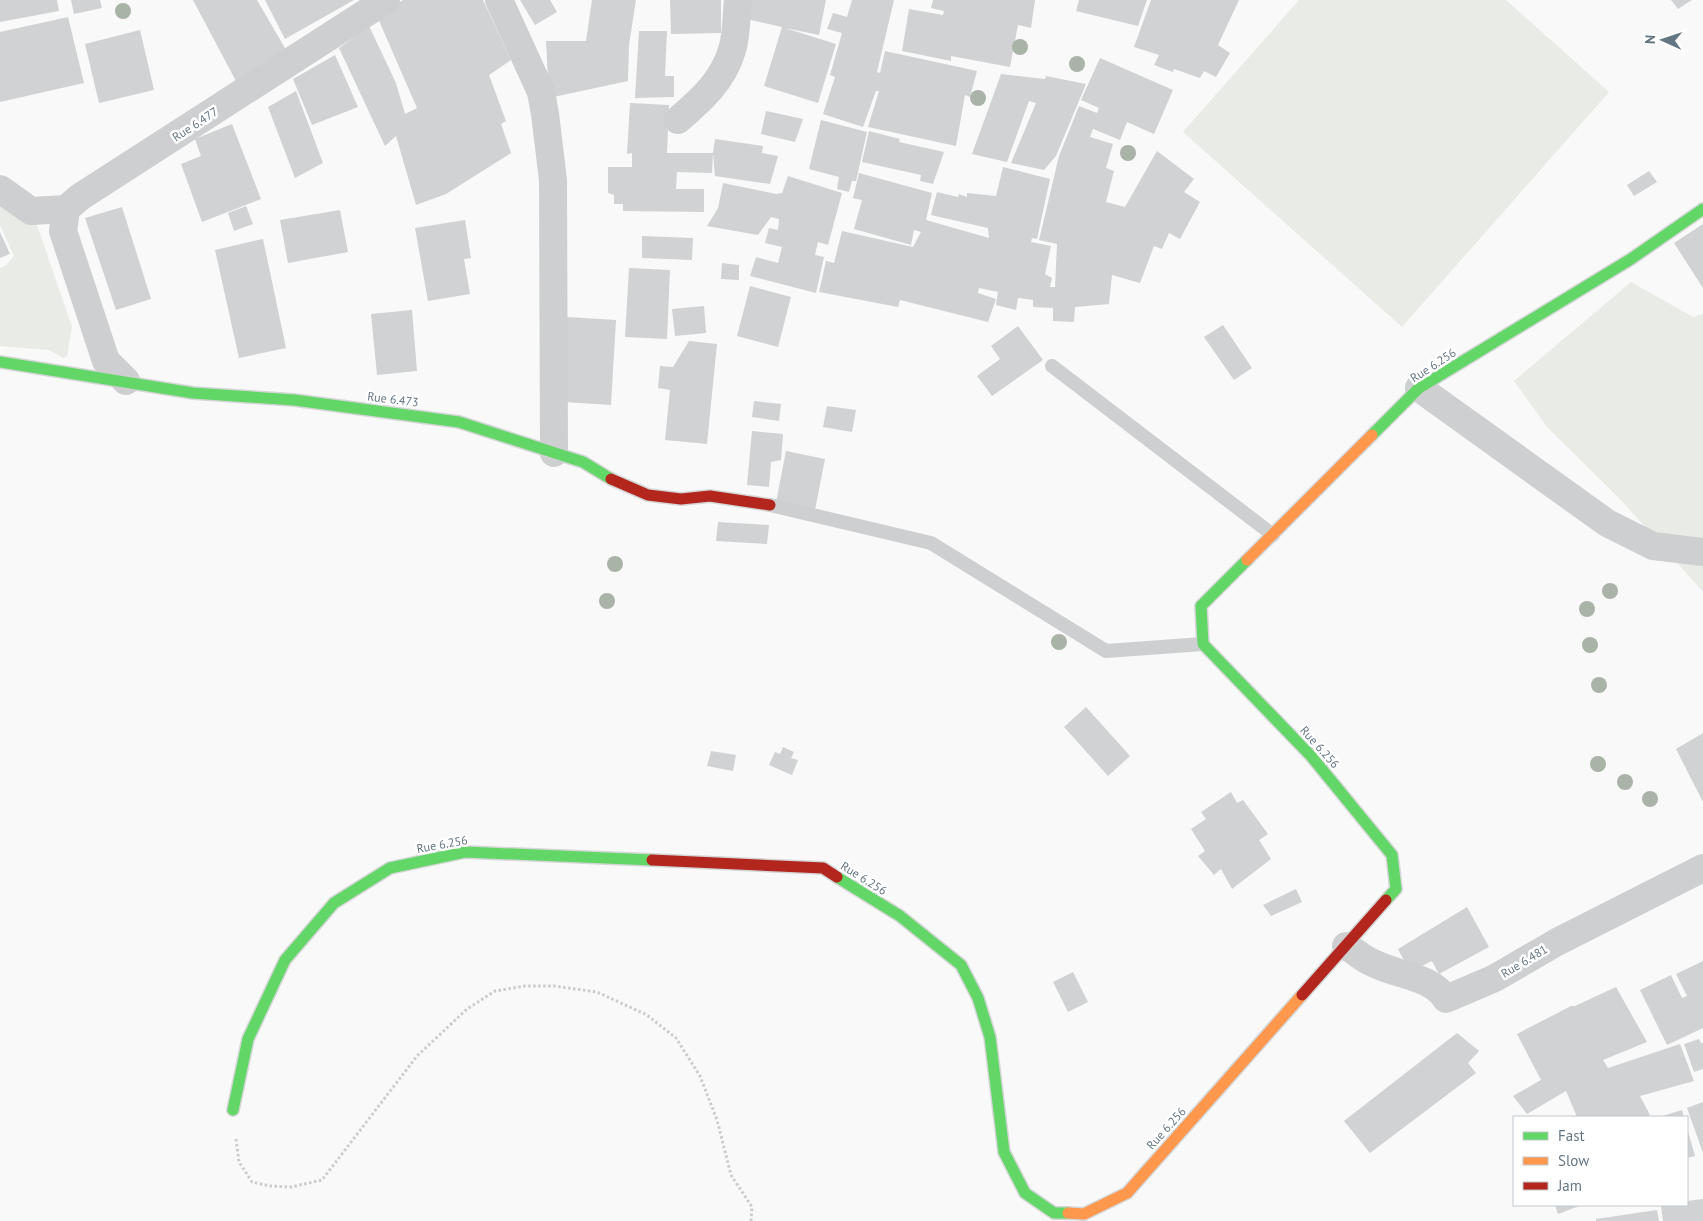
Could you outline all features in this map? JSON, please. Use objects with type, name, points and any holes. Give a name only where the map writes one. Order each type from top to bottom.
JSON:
[{"type":"street","name":"Rue 6.477","points":[[66,208],[80,197],[386,0]]},
{"type":"street","points":[[500,0],[541,92],[550,152],[553,180],[554,453]]},
{"type":"street","points":[[678,120],[704,98],[721,76],[733,49],[738,0]]},
{"type":"street","points":[[0,190],[31,210],[66,208],[63,230],[106,361],[126,381]]},
{"type":"street","name":"Rue 6.256","points":[[233,1110],[248,1039],[285,960],[334,903],[390,868],[465,852],[823,868],[900,916],[961,965],[978,998],[990,1037],[1004,1152],[1025,1193],[1054,1213],[1084,1214],[1127,1193],[1396,889],[1392,854],[1311,756],[1203,644],[1201,606],[1419,388],[1631,259],[1703,209]]},
{"type":"street","name":"Rue 6.473","points":[[0,362],[193,393],[294,400],[459,422],[583,462],[614,481],[648,495],[682,499],[710,496],[770,505]]},
{"type":"street","points":[[1419,388],[1607,523],[1653,546],[1703,552]]},
{"type":"street","name":"Rue 6.481","points":[[1346,946],[1372,963],[1441,990],[1446,998],[1495,978],[1557,942],[1703,868]]},
{"type":"lane","points":[[1052,366],[1274,535]]},
{"type":"lane","points":[[770,505],[931,543],[1106,652],[1203,644]]},
{"type":"path","points":[[233,1110],[238,1162],[252,1182],[291,1188],[322,1180],[416,1056],[474,1004],[495,991],[525,986],[554,986],[597,992],[647,1015],[676,1038],[700,1076],[717,1120],[731,1175],[752,1207],[751,1221]]},
{"type":"shaded area","points":[[1299,0],[1506,0],[1609,92],[1402,327],[1183,132]]},
{"type":"shaded area","points":[[0,196],[36,222],[72,327],[67,356],[63,358],[49,350],[0,346],[0,268],[6,265],[14,256],[0,225]]},
{"type":"shaded area","points":[[1631,282],[1693,317],[1703,314],[1703,592],[1622,501],[1547,427],[1514,381]]},
{"type":"building","points":[[0,0],[57,0],[59,11],[0,22]]},
{"type":"building","points":[[71,0],[100,0],[102,8],[74,14]]},
{"type":"building","points":[[193,0],[257,0],[289,55],[237,83]]},
{"type":"building","points":[[265,0],[354,0],[285,39]]},
{"type":"building","points":[[403,0],[483,0],[511,60],[489,75],[506,121],[501,124],[511,153],[446,194],[416,205],[396,136],[385,146],[339,48],[369,26],[396,83],[405,114],[417,108],[377,16]]},
{"type":"building","points":[[520,0],[550,0],[557,12],[535,25]]},
{"type":"building","points":[[592,0],[636,0],[629,45],[628,81],[549,98],[546,41],[586,41]]},
{"type":"building","points":[[670,0],[721,0],[721,33],[671,34]]},
{"type":"building","points":[[750,0],[826,0],[819,35],[785,28],[836,44],[818,103],[764,86],[782,27],[746,19]]},
{"type":"building","points":[[852,0],[894,0],[877,72],[880,73],[885,51],[977,71],[970,97],[965,95],[956,146],[868,127],[879,91],[876,91],[863,127],[823,114],[835,77],[830,75],[842,33],[827,29],[833,13],[847,17]]},
{"type":"building","points":[[933,0],[1035,0],[1031,28],[1018,25],[1010,67],[951,56],[951,61],[902,51],[909,9],[943,15],[944,11],[931,8]]},
{"type":"building","points":[[1079,0],[1147,0],[1138,26],[1076,11]]},
{"type":"building","points":[[1151,0],[1239,0],[1218,45],[1230,53],[1216,77],[1204,71],[1200,78],[1174,69],[1173,72],[1154,65],[1159,55],[1134,47]]},
{"type":"building","points":[[1671,0],[1692,0],[1678,9]]},
{"type":"building","points":[[68,17],[84,83],[0,102],[0,32]]},
{"type":"building","points":[[140,30],[154,90],[99,103],[85,44]]},
{"type":"building","points":[[639,31],[667,31],[665,76],[674,76],[674,97],[635,98]]},
{"type":"building","points":[[335,55],[358,107],[312,125],[293,79]]},
{"type":"building","points":[[1100,58],[1173,90],[1154,134],[1127,122],[1120,140],[1093,129],[1090,137],[1113,144],[1106,168],[1114,171],[1106,202],[1125,207],[1157,151],[1194,179],[1184,192],[1200,202],[1180,239],[1169,233],[1162,249],[1154,246],[1140,283],[1112,275],[1109,304],[1075,307],[1074,322],[1053,321],[1053,308],[1033,307],[1033,300],[1018,298],[1016,310],[996,305],[998,292],[979,288],[978,293],[996,299],[988,322],[900,300],[898,307],[819,292],[826,261],[834,263],[842,231],[913,247],[921,232],[914,230],[911,245],[854,229],[862,200],[853,198],[859,173],[932,193],[926,220],[989,238],[988,228],[931,215],[937,192],[958,197],[959,194],[967,197],[967,193],[996,196],[1003,167],[1050,179],[1037,239],[1032,238],[1031,242],[1051,246],[1045,274],[1052,278],[1050,287],[1055,287],[1057,244],[1039,240],[1059,156],[1079,106],[1097,113],[1099,108],[1081,100]]},
{"type":"building","points":[[1001,74],[1045,79],[1046,76],[1086,84],[1056,156],[1044,170],[1011,163],[1036,103],[1029,101],[1007,162],[972,154]]},
{"type":"building","points":[[296,91],[323,163],[295,178],[268,107]]},
{"type":"building","points":[[630,103],[669,105],[667,153],[713,153],[712,173],[677,172],[676,189],[704,189],[704,212],[623,211],[623,204],[614,204],[614,195],[608,193],[608,167],[632,167],[632,153],[627,154]]},
{"type":"building","points":[[766,111],[803,119],[795,142],[761,134]]},
{"type":"building","points":[[821,120],[867,132],[856,181],[852,181],[849,192],[837,189],[839,177],[809,169]]},
{"type":"building","points":[[232,124],[261,199],[202,222],[181,164],[201,156],[195,139]]},
{"type":"building","points":[[869,131],[900,139],[899,142],[944,152],[933,184],[920,181],[921,175],[862,162]]},
{"type":"building","points":[[715,139],[763,146],[762,153],[778,156],[770,184],[715,176],[713,153]]},
{"type":"building","points":[[1649,171],[1657,182],[1634,196],[1627,185]]},
{"type":"building","points":[[788,176],[842,193],[828,245],[818,242],[815,255],[824,257],[816,293],[750,276],[756,257],[778,263],[782,247],[765,243],[769,228],[778,230],[779,219],[771,217],[758,235],[707,226],[718,208],[723,183],[776,194],[782,193]]},
{"type":"building","points":[[246,206],[253,224],[234,231],[228,213]]},
{"type":"building","points":[[122,207],[151,299],[116,310],[85,218]]},
{"type":"building","points":[[340,210],[348,252],[288,263],[280,220]]},
{"type":"building","points":[[465,220],[471,258],[464,259],[470,294],[428,301],[415,228]]},
{"type":"building","points":[[1703,224],[1703,288],[1674,243]]},
{"type":"building","points":[[0,232],[10,254],[0,258]]},
{"type":"building","points":[[642,236],[693,238],[692,260],[642,258]]},
{"type":"building","points":[[263,239],[286,348],[239,358],[215,250]]},
{"type":"building","points":[[722,263],[739,265],[739,280],[721,279]]},
{"type":"building","points":[[629,268],[670,270],[667,339],[625,337]]},
{"type":"building","points":[[750,286],[791,297],[778,347],[737,336]]},
{"type":"building","points":[[704,306],[706,333],[675,336],[672,309]]},
{"type":"building","points":[[412,310],[417,371],[377,375],[371,314]]},
{"type":"building","points":[[567,317],[616,320],[611,405],[563,402]]},
{"type":"building","points":[[1223,325],[1252,368],[1234,380],[1204,337]]},
{"type":"building","points":[[1018,326],[1043,360],[992,396],[977,376],[1000,359],[991,346]]},
{"type":"building","points":[[689,341],[717,344],[707,444],[665,440],[670,390],[658,388],[660,366],[673,367]]},
{"type":"building","points":[[754,401],[781,404],[779,421],[752,417]]},
{"type":"building","points":[[827,406],[856,410],[852,432],[823,427]]},
{"type":"building","points":[[752,431],[783,434],[781,460],[771,462],[769,487],[747,485]]},
{"type":"building","points":[[786,451],[825,459],[815,510],[776,502]]},
{"type":"building","points":[[718,522],[769,525],[767,544],[716,541]]},
{"type":"building","points":[[1086,707],[1130,756],[1108,776],[1064,727]]},
{"type":"building","points":[[1703,733],[1703,802],[1676,749]]},
{"type":"building","points":[[783,747],[794,752],[791,758],[798,760],[792,775],[769,765],[775,752],[780,754]]},
{"type":"building","points":[[711,751],[736,755],[733,771],[707,766]]},
{"type":"building","points":[[1231,792],[1237,803],[1243,800],[1268,834],[1259,840],[1271,859],[1232,889],[1221,869],[1214,875],[1198,856],[1205,851],[1191,829],[1206,819],[1201,812]]},
{"type":"building","points":[[1296,889],[1302,902],[1271,916],[1263,905]]},
{"type":"building","points":[[1467,907],[1489,947],[1439,974],[1432,961],[1410,972],[1398,949]]},
{"type":"building","points":[[1703,961],[1703,1028],[1667,1045],[1640,990],[1671,975],[1682,998],[1687,996],[1676,974]]},
{"type":"building","points":[[1073,972],[1088,1002],[1068,1012],[1053,982]]},
{"type":"building","points":[[1616,987],[1647,1042],[1603,1060],[1608,1068],[1680,1044],[1694,1081],[1640,1096],[1650,1115],[1647,1116],[1577,1116],[1566,1091],[1527,1114],[1513,1096],[1541,1080],[1517,1034],[1571,1006],[1575,1006]]},
{"type":"building","points":[[1457,1033],[1479,1051],[1468,1063],[1476,1073],[1370,1153],[1344,1121]]},
{"type":"building","points":[[1699,1039],[1703,1043],[1703,1069],[1694,1072],[1684,1044]]},
{"type":"building","points":[[1703,1102],[1703,1153],[1687,1108]]},
{"type":"building","points":[[1682,1110],[1684,1116],[1662,1116]]},
{"type":"building","points":[[1688,1132],[1695,1156],[1688,1158]]},
{"type":"building","points":[[1703,1199],[1703,1221],[1663,1221],[1661,1206],[1688,1206],[1688,1201]]},
{"type":"building","points":[[1555,1206],[1579,1206],[1558,1214]]},
{"type":"building","points":[[1657,1210],[1659,1221],[1596,1221],[1596,1219]]},
{"type":"traffic: fast","points":[[1372,435],[1419,388],[1631,259],[1703,209]]},
{"type":"traffic: fast","points":[[0,362],[193,393],[294,400],[459,422],[583,462],[611,479]]},
{"type":"traffic: fast","points":[[1247,560],[1201,606],[1203,644],[1311,756],[1392,855],[1396,889],[1386,900]]},
{"type":"traffic: fast","points":[[233,1110],[248,1039],[285,960],[334,903],[390,868],[465,852],[652,860]]},
{"type":"traffic: fast","points":[[837,877],[900,916],[961,965],[978,998],[990,1037],[1004,1152],[1025,1193],[1054,1213],[1068,1213]]},
{"type":"traffic: slow","points":[[1247,560],[1372,435]]},
{"type":"traffic: slow","points":[[1068,1213],[1084,1214],[1127,1193],[1302,995]]},
{"type":"traffic: jam","points":[[611,479],[648,495],[681,499],[710,496],[770,505]]},
{"type":"traffic: jam","points":[[652,860],[823,868],[837,877]]},
{"type":"traffic: jam","points":[[1302,995],[1386,900]]}]
